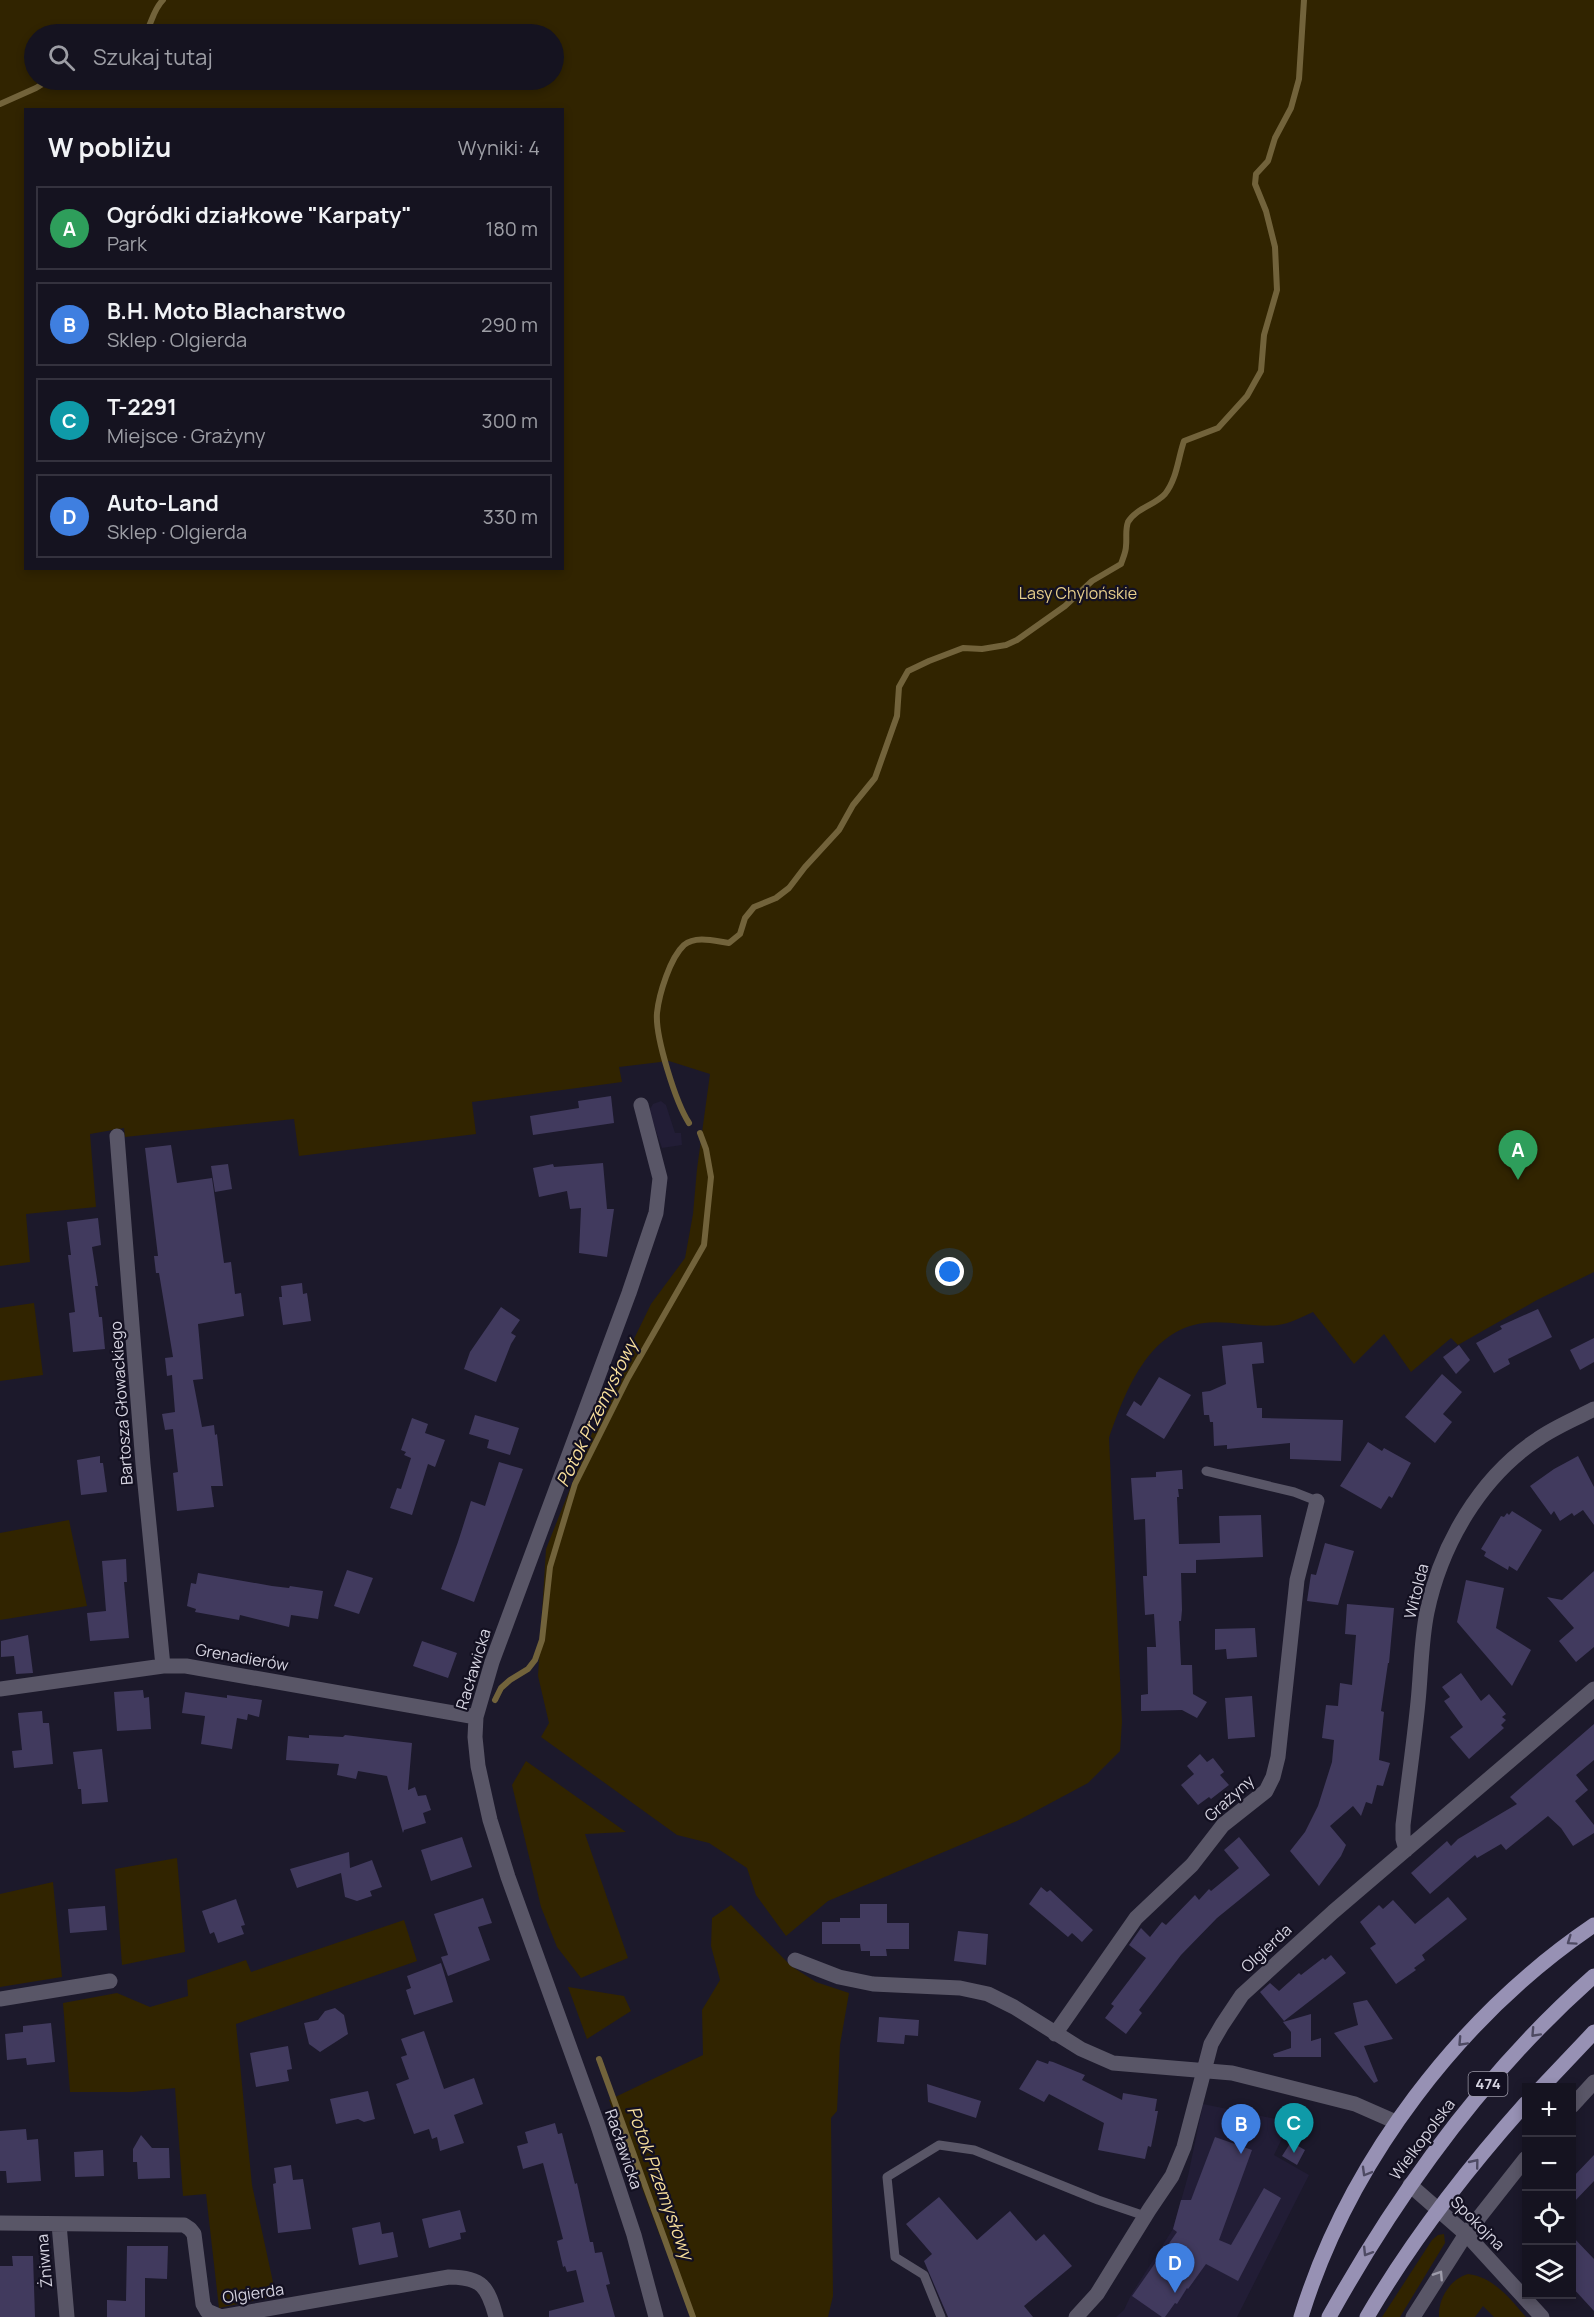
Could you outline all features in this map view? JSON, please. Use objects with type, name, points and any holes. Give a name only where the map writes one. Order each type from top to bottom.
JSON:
[{"type":"main road","points":[[1301,2317],[1313,2278],[1334,2231],[1368,2167],[1396,2122],[1440,2066],[1512,1989],[1548,1957],[1594,1924]]},
{"type":"main road","name":"Wielkopolska","points":[[1329,2317],[1347,2284],[1410,2185],[1480,2093],[1536,2032],[1594,1976]]},
{"type":"main road","points":[[1545,2083],[1594,2032]]},
{"type":"main road","name":"474","points":[[1367,2317],[1382,2291],[1439,2209],[1522,2109]]},
{"type":"street","name":"Racławicka","points":[[641,1105],[660,1178],[656,1212],[629,1293],[492,1662],[476,1717],[477,1766],[493,1830],[540,1971],[597,2123],[630,2224],[656,2317]]},
{"type":"street","name":"Bartosza Głowackiego","points":[[117,1136],[143,1464],[164,1666]]},
{"type":"street","name":"Witolda","points":[[1406,1850],[1403,1824],[1415,1733],[1426,1614],[1444,1557],[1475,1500],[1512,1459],[1551,1431],[1594,1409]]},
{"type":"street","name":"Grażyny","points":[[1055,2034],[1136,1918],[1191,1865],[1223,1825],[1266,1791],[1273,1777],[1278,1757],[1297,1580],[1317,1501]]},
{"type":"street","name":"Grenadierów","points":[[0,1689],[164,1666],[186,1666],[476,1717]]},
{"type":"street","name":"Olgierda","points":[[1076,2317],[1097,2294],[1172,2176],[1184,2147],[1209,2050],[1216,2034],[1242,1995],[1332,1912],[1594,1689]]},
{"type":"street","points":[[795,1960],[839,1977],[873,1984],[907,1987],[944,1986],[988,1994],[1014,2007],[1055,2034],[1113,2063],[1232,2073],[1354,2104],[1396,2122]]},
{"type":"street","points":[[0,1999],[110,1980]]},
{"type":"street","points":[[1576,2103],[1590,2093]]},
{"type":"street","points":[[1413,2317],[1466,2234],[1522,2164]]},
{"type":"street","name":"Spokojna","points":[[1410,2185],[1466,2234],[1542,2317]]},
{"type":"street","name":"Żniwna","points":[[0,2223],[59,2224],[67,2317]]},
{"type":"street","name":"Olgierda","points":[[59,2224],[177,2224],[190,2229],[194,2234],[203,2304],[207,2311],[221,2317],[449,2277],[476,2280],[490,2296],[496,2317]]},
{"type":"lane","points":[[1206,1471],[1294,1492],[1317,1501]]},
{"type":"lane","points":[[941,2317],[924,2274],[895,2257],[887,2177],[939,2145],[974,2150],[1098,2200],[1145,2216]]},
{"type":"shaded area","points":[[661,1101],[666,1105],[675,1133],[681,1133],[682,1145],[662,1148],[649,1111],[653,1104]]},
{"type":"shaded area","points":[[1203,2104],[1290,2122],[1274,2155],[1309,2175],[1237,2317],[1116,2317],[1124,2310],[1173,2229],[1188,2176]]},
{"type":"green space","name":"Lasy Chylońskie","points":[[0,0],[1594,0],[1594,1272],[1537,1300],[1458,1345],[1451,1338],[1411,1372],[1384,1334],[1354,1364],[1313,1312],[1278,1325],[1204,1323],[1184,1328],[1168,1337],[1154,1350],[1131,1383],[1109,1438],[1122,1722],[1120,1751],[1088,1783],[1017,1821],[828,1901],[786,1936],[756,1895],[747,1868],[709,1843],[677,1835],[541,1737],[549,1723],[538,1676],[546,1549],[610,1388],[651,1304],[685,1258],[693,1214],[710,1074],[669,1061],[619,1067],[622,1082],[472,1102],[476,1134],[299,1156],[294,1119],[125,1137],[124,1128],[90,1134],[96,1207],[26,1214],[30,1262],[0,1266]]},
{"type":"green space","points":[[34,1303],[43,1375],[0,1381],[0,1308]]},
{"type":"green space","points":[[69,1520],[87,1606],[0,1620],[0,1533]]},
{"type":"green space","points":[[526,1761],[626,1832],[585,1834],[628,1958],[581,1978],[557,1947],[541,1907],[512,1785]]},
{"type":"green space","points":[[177,1858],[185,1952],[122,1965],[115,1869]]},
{"type":"green space","points":[[53,1882],[62,1977],[0,1987],[0,1894]]},
{"type":"green space","points":[[731,1905],[791,1966],[816,1982],[849,1993],[840,2045],[837,2111],[831,2118],[833,2296],[828,2317],[693,2317],[664,2235],[660,2236],[609,2100],[703,2055],[702,2010],[720,1980],[711,1946],[712,1918]]},
{"type":"green space","points":[[404,1920],[417,1961],[236,2024],[252,2185],[276,2296],[219,2308],[206,2194],[183,2196],[175,2088],[133,2092],[70,2092],[63,2003],[117,1993],[150,2007],[188,1996],[187,1980],[246,1960],[251,1972]]},
{"type":"green space","points":[[568,1987],[624,1996],[631,2011],[587,2039]]},
{"type":"green space","points":[[1444,2234],[1445,2243],[1400,2317],[1382,2317],[1432,2240]]},
{"type":"green space","points":[[1468,2274],[1494,2284],[1526,2317],[1494,2317],[1483,2306],[1475,2317],[1439,2317],[1439,2310],[1446,2291],[1456,2280]]},
{"type":"building","points":[[611,1096],[614,1123],[533,1135],[530,1116],[579,1108],[578,1101]]},
{"type":"building","points":[[171,1145],[177,1183],[212,1178],[224,1263],[231,1262],[235,1294],[241,1293],[244,1316],[198,1324],[203,1379],[193,1380],[202,1427],[214,1425],[215,1435],[217,1434],[223,1486],[211,1486],[214,1507],[177,1511],[173,1473],[178,1472],[173,1429],[165,1430],[162,1414],[175,1412],[172,1375],[167,1376],[165,1358],[173,1357],[159,1273],[156,1273],[154,1256],[158,1256],[145,1148]]},
{"type":"building","points":[[603,1163],[607,1209],[614,1209],[607,1257],[579,1253],[581,1208],[570,1209],[567,1191],[539,1197],[533,1168],[553,1164],[554,1167]]},
{"type":"building","points":[[228,1164],[232,1189],[215,1192],[211,1166]]},
{"type":"building","points":[[98,1218],[101,1245],[92,1247],[98,1286],[95,1286],[99,1317],[102,1317],[105,1349],[73,1352],[69,1313],[75,1312],[68,1255],[71,1255],[67,1222]]},
{"type":"building","points":[[302,1283],[303,1294],[307,1293],[311,1321],[283,1325],[279,1297],[282,1297],[281,1286]]},
{"type":"building","points":[[501,1307],[520,1320],[511,1333],[516,1336],[496,1382],[464,1369],[470,1352]]},
{"type":"building","points":[[1538,1309],[1552,1337],[1508,1359],[1510,1364],[1494,1373],[1476,1343],[1502,1329],[1500,1326]]},
{"type":"building","points":[[1594,1338],[1594,1362],[1580,1370],[1570,1350]]},
{"type":"building","points":[[1262,1342],[1264,1363],[1252,1364],[1257,1408],[1262,1408],[1262,1418],[1343,1420],[1341,1461],[1290,1459],[1290,1443],[1227,1449],[1227,1445],[1214,1446],[1213,1422],[1210,1422],[1209,1415],[1204,1415],[1202,1392],[1226,1384],[1222,1346]]},
{"type":"building","points":[[1459,1345],[1470,1360],[1456,1374],[1443,1357]]},
{"type":"building","points":[[1442,1374],[1462,1392],[1443,1414],[1452,1422],[1435,1443],[1405,1417]]},
{"type":"building","points":[[1159,1377],[1191,1395],[1164,1439],[1126,1415],[1134,1401],[1141,1406]]},
{"type":"building","points":[[475,1415],[519,1428],[510,1455],[487,1448],[489,1440],[469,1434]]},
{"type":"building","points":[[412,1418],[428,1424],[425,1433],[445,1440],[435,1467],[428,1464],[412,1515],[390,1508],[397,1488],[401,1489],[411,1458],[404,1455],[406,1452],[401,1450]]},
{"type":"building","points":[[1368,1442],[1382,1451],[1384,1448],[1411,1463],[1392,1498],[1389,1496],[1381,1509],[1340,1486]]},
{"type":"building","points":[[100,1456],[107,1492],[81,1495],[77,1460]]},
{"type":"building","points":[[1578,1456],[1594,1487],[1594,1525],[1583,1510],[1574,1516],[1572,1513],[1560,1521],[1554,1511],[1551,1515],[1530,1486]]},
{"type":"building","points":[[499,1462],[523,1469],[474,1602],[441,1589],[471,1501],[485,1506]]},
{"type":"building","points":[[1182,1470],[1183,1489],[1178,1489],[1179,1497],[1177,1497],[1179,1544],[1220,1543],[1219,1516],[1261,1515],[1263,1557],[1196,1560],[1196,1573],[1181,1573],[1182,1610],[1181,1621],[1179,1621],[1181,1665],[1192,1665],[1193,1694],[1207,1702],[1197,1718],[1182,1710],[1141,1711],[1141,1695],[1148,1694],[1147,1647],[1156,1647],[1154,1614],[1145,1615],[1143,1576],[1147,1576],[1145,1519],[1134,1520],[1131,1478],[1156,1477],[1156,1472]]},
{"type":"building","points":[[1512,1511],[1542,1530],[1517,1571],[1509,1566],[1508,1570],[1484,1556],[1486,1552],[1481,1549],[1501,1516],[1504,1517],[1507,1513],[1509,1515]]},
{"type":"building","points":[[1325,1543],[1354,1551],[1338,1605],[1307,1601],[1311,1574],[1316,1575]]},
{"type":"building","points":[[126,1559],[127,1582],[124,1582],[129,1638],[90,1641],[87,1613],[106,1611],[102,1561]]},
{"type":"building","points":[[347,1570],[373,1578],[359,1614],[334,1606]]},
{"type":"building","points":[[1594,1571],[1594,1647],[1576,1662],[1559,1641],[1574,1628],[1547,1597],[1562,1600]]},
{"type":"building","points":[[198,1573],[272,1586],[323,1591],[318,1619],[291,1615],[289,1627],[240,1615],[239,1620],[195,1612],[196,1609],[187,1606],[191,1583],[196,1584]]},
{"type":"building","points":[[1466,1580],[1504,1588],[1496,1628],[1531,1650],[1512,1686],[1457,1622]]},
{"type":"building","points":[[1347,1604],[1394,1608],[1389,1663],[1381,1711],[1384,1712],[1379,1760],[1390,1763],[1383,1786],[1377,1785],[1372,1804],[1366,1802],[1361,1816],[1353,1806],[1330,1826],[1346,1845],[1341,1856],[1319,1886],[1290,1851],[1305,1832],[1318,1806],[1332,1762],[1334,1740],[1322,1738],[1326,1705],[1338,1706],[1340,1683],[1352,1685],[1356,1635],[1345,1634]]},
{"type":"building","points":[[1255,1628],[1257,1657],[1227,1659],[1226,1649],[1215,1650],[1215,1629]]},
{"type":"building","points":[[28,1635],[33,1673],[16,1674],[14,1656],[1,1657],[1,1641]]},
{"type":"building","points":[[422,1641],[457,1653],[448,1678],[413,1666]]},
{"type":"building","points":[[1461,1673],[1481,1701],[1489,1694],[1506,1714],[1502,1717],[1506,1720],[1501,1725],[1504,1728],[1469,1759],[1450,1737],[1463,1727],[1444,1701],[1450,1697],[1442,1687]]},
{"type":"building","points":[[143,1690],[144,1698],[149,1697],[151,1729],[117,1731],[114,1692]]},
{"type":"building","points":[[185,1692],[262,1700],[259,1717],[248,1714],[247,1720],[237,1718],[232,1749],[201,1744],[205,1716],[182,1713]]},
{"type":"building","points":[[1252,1696],[1255,1737],[1228,1739],[1225,1698]]},
{"type":"building","points":[[42,1711],[43,1723],[49,1723],[53,1764],[14,1768],[12,1751],[22,1750],[18,1713]]},
{"type":"building","points":[[1594,1724],[1594,1760],[1576,1775],[1588,1790],[1575,1801],[1594,1825],[1594,1833],[1573,1846],[1561,1828],[1548,1816],[1506,1850],[1501,1844],[1477,1858],[1475,1855],[1430,1894],[1411,1873],[1447,1841],[1451,1846],[1458,1839],[1517,1804],[1510,1797]]},
{"type":"building","points":[[309,1735],[343,1737],[345,1735],[412,1743],[408,1790],[415,1787],[418,1796],[426,1795],[431,1810],[423,1813],[426,1823],[404,1830],[403,1833],[387,1776],[358,1771],[356,1779],[337,1775],[339,1764],[286,1760],[288,1736],[309,1738]]},
{"type":"building","points":[[102,1749],[108,1802],[82,1804],[73,1752]]},
{"type":"building","points":[[1200,1754],[1207,1762],[1213,1758],[1224,1772],[1220,1775],[1229,1785],[1211,1799],[1209,1797],[1198,1805],[1181,1785],[1194,1774],[1187,1766]]},
{"type":"building","points":[[462,1837],[472,1867],[431,1881],[421,1850]]},
{"type":"building","points":[[1239,1837],[1270,1875],[1217,1918],[1181,1955],[1139,2010],[1142,2013],[1126,2034],[1105,2018],[1114,2006],[1111,2004],[1146,1958],[1129,1945],[1141,1928],[1150,1937],[1162,1922],[1166,1925],[1195,1895],[1199,1900],[1209,1889],[1211,1891],[1239,1868],[1224,1850]]},
{"type":"building","points":[[349,1852],[350,1868],[372,1860],[382,1887],[370,1891],[372,1896],[357,1901],[345,1897],[341,1873],[297,1888],[290,1869]]},
{"type":"building","points":[[1041,1887],[1047,1892],[1050,1890],[1093,1930],[1082,1942],[1072,1933],[1068,1937],[1029,1904]]},
{"type":"building","points":[[1448,1897],[1467,1919],[1422,1955],[1425,1960],[1414,1968],[1416,1970],[1396,1984],[1370,1948],[1376,1944],[1360,1922],[1379,1905],[1383,1909],[1393,1900],[1415,1924]]},
{"type":"building","points":[[483,1898],[492,1923],[478,1927],[490,1960],[448,1976],[441,1957],[448,1955],[434,1914]]},
{"type":"building","points":[[236,1899],[245,1925],[241,1926],[244,1934],[218,1943],[214,1932],[210,1934],[202,1911]]},
{"type":"building","points":[[860,1904],[887,1904],[887,1923],[909,1923],[909,1949],[886,1949],[887,1956],[870,1956],[870,1951],[861,1951],[860,1944],[822,1944],[822,1922],[840,1922],[840,1918],[860,1918]]},
{"type":"building","points":[[105,1906],[107,1930],[70,1933],[68,1909]]},
{"type":"building","points":[[958,1931],[988,1934],[986,1965],[954,1961]]},
{"type":"building","points":[[1331,1955],[1346,1973],[1284,2021],[1260,1992],[1270,1983],[1279,1991],[1299,1973],[1301,1975],[1323,1958],[1325,1960]]},
{"type":"building","points":[[441,1963],[453,2002],[414,2015],[406,1990],[411,1988],[407,1976]]},
{"type":"building","points":[[1367,2000],[1393,2039],[1364,2046],[1378,2081],[1374,2083],[1334,2033],[1358,2025],[1353,2003]]},
{"type":"building","points":[[335,2008],[344,2015],[348,2034],[320,2052],[309,2044],[304,2023],[318,2020],[325,2011]]},
{"type":"building","points":[[1311,2014],[1311,2041],[1321,2038],[1321,2057],[1274,2057],[1273,2054],[1291,2048],[1291,2032],[1283,2022]]},
{"type":"building","points":[[879,2017],[919,2020],[918,2036],[905,2035],[904,2044],[877,2042]]},
{"type":"building","points":[[51,2023],[55,2062],[27,2065],[26,2058],[7,2060],[5,2034],[23,2032],[23,2026]]},
{"type":"building","points":[[424,2031],[444,2089],[474,2078],[483,2104],[454,2115],[464,2143],[440,2151],[437,2137],[432,2139],[429,2129],[414,2134],[396,2084],[409,2079],[401,2057],[407,2055],[401,2039]]},
{"type":"building","points":[[288,2046],[292,2069],[287,2070],[289,2081],[256,2087],[250,2053]]},
{"type":"building","points":[[1037,2060],[1048,2064],[1049,2061],[1053,2062],[1085,2075],[1082,2080],[1122,2100],[1123,2093],[1157,2099],[1155,2111],[1158,2111],[1151,2147],[1148,2146],[1145,2159],[1098,2150],[1104,2123],[1049,2094],[1044,2102],[1019,2089]]},
{"type":"building","points":[[927,2084],[981,2101],[976,2118],[928,2102]]},
{"type":"building","points":[[368,2091],[375,2119],[364,2122],[358,2119],[336,2124],[330,2099]]},
{"type":"building","points":[[555,2123],[558,2134],[562,2133],[575,2184],[577,2183],[590,2242],[593,2242],[595,2253],[602,2252],[610,2284],[606,2285],[615,2317],[549,2317],[549,2311],[584,2302],[576,2270],[567,2272],[565,2266],[563,2267],[557,2241],[563,2239],[543,2163],[523,2169],[517,2146],[528,2143],[525,2132]]},
{"type":"building","points":[[26,2129],[27,2140],[38,2139],[41,2181],[7,2183],[6,2171],[0,2171],[0,2131]]},
{"type":"building","points":[[141,2135],[152,2148],[169,2148],[170,2178],[138,2179],[137,2162],[133,2162],[133,2149]]},
{"type":"building","points":[[1215,2137],[1252,2150],[1219,2240],[1231,2245],[1264,2188],[1281,2198],[1238,2281],[1206,2264],[1177,2304],[1175,2303],[1165,2317],[1162,2317],[1132,2296],[1177,2232],[1173,2229],[1181,2200],[1191,2200]]},
{"type":"building","points":[[1291,2142],[1305,2150],[1297,2165],[1282,2156]]},
{"type":"building","points":[[103,2150],[104,2176],[75,2177],[74,2152]]},
{"type":"building","points":[[1594,2155],[1594,2181],[1576,2200],[1576,2174]]},
{"type":"building","points":[[291,2165],[293,2180],[303,2179],[311,2229],[278,2233],[273,2184],[276,2183],[274,2168]]},
{"type":"building","points":[[939,2197],[977,2240],[1010,2211],[1036,2241],[1044,2234],[1072,2266],[1024,2306],[1033,2317],[948,2317],[924,2261],[932,2254],[906,2224]]},
{"type":"building","points":[[460,2210],[466,2232],[460,2233],[461,2239],[429,2248],[422,2219]]},
{"type":"building","points":[[380,2222],[382,2234],[393,2232],[398,2257],[359,2265],[352,2228]]},
{"type":"building","points":[[1576,2240],[1594,2259],[1594,2311],[1576,2291]]},
{"type":"building","points":[[127,2246],[168,2246],[167,2279],[145,2278],[145,2317],[107,2317],[107,2300],[126,2301]]},
{"type":"building","points":[[12,2256],[33,2256],[35,2317],[0,2317],[0,2266],[13,2266]]},
{"type":"waterway","points":[[150,24],[163,0]]},
{"type":"waterway","name":"Potok Przemysłowy","points":[[689,1123],[678,1101],[667,1069],[657,1024],[660,996],[670,967],[679,951],[684,945],[694,940],[729,943],[740,934],[745,918],[754,907],[776,898],[789,888],[839,830],[853,805],[875,778],[897,716],[899,687],[908,671],[963,648],[982,649],[1006,645],[1017,640],[1065,606],[1092,581],[1121,564],[1126,550],[1128,522],[1135,514],[1165,494],[1175,475],[1184,441],[1218,428],[1247,396],[1261,371],[1264,335],[1277,290],[1275,247],[1266,211],[1255,184],[1256,174],[1268,161],[1275,138],[1291,108],[1299,79],[1304,0]]},
{"type":"waterway","points":[[0,104],[32,90]]},
{"type":"waterway","name":"Potok Przemysłowy","points":[[495,1700],[501,1688],[528,1669],[535,1660],[542,1640],[550,1567],[575,1484],[628,1378],[704,1245],[711,1177],[706,1149],[700,1133]]},
{"type":"waterway","name":"Potok Przemysłowy","points":[[599,2059],[693,2317]]},
{"type":"place","name":"Ogródki działkowe \"Karpaty\"","points":[[1518,1180]]},
{"type":"place","name":"T-2291","points":[[1294,2153]]},
{"type":"place","name":"B.H. Moto Blacharstwo","points":[[1241,2154]]},
{"type":"place","name":"Auto-Land","points":[[1175,2293]]}]
